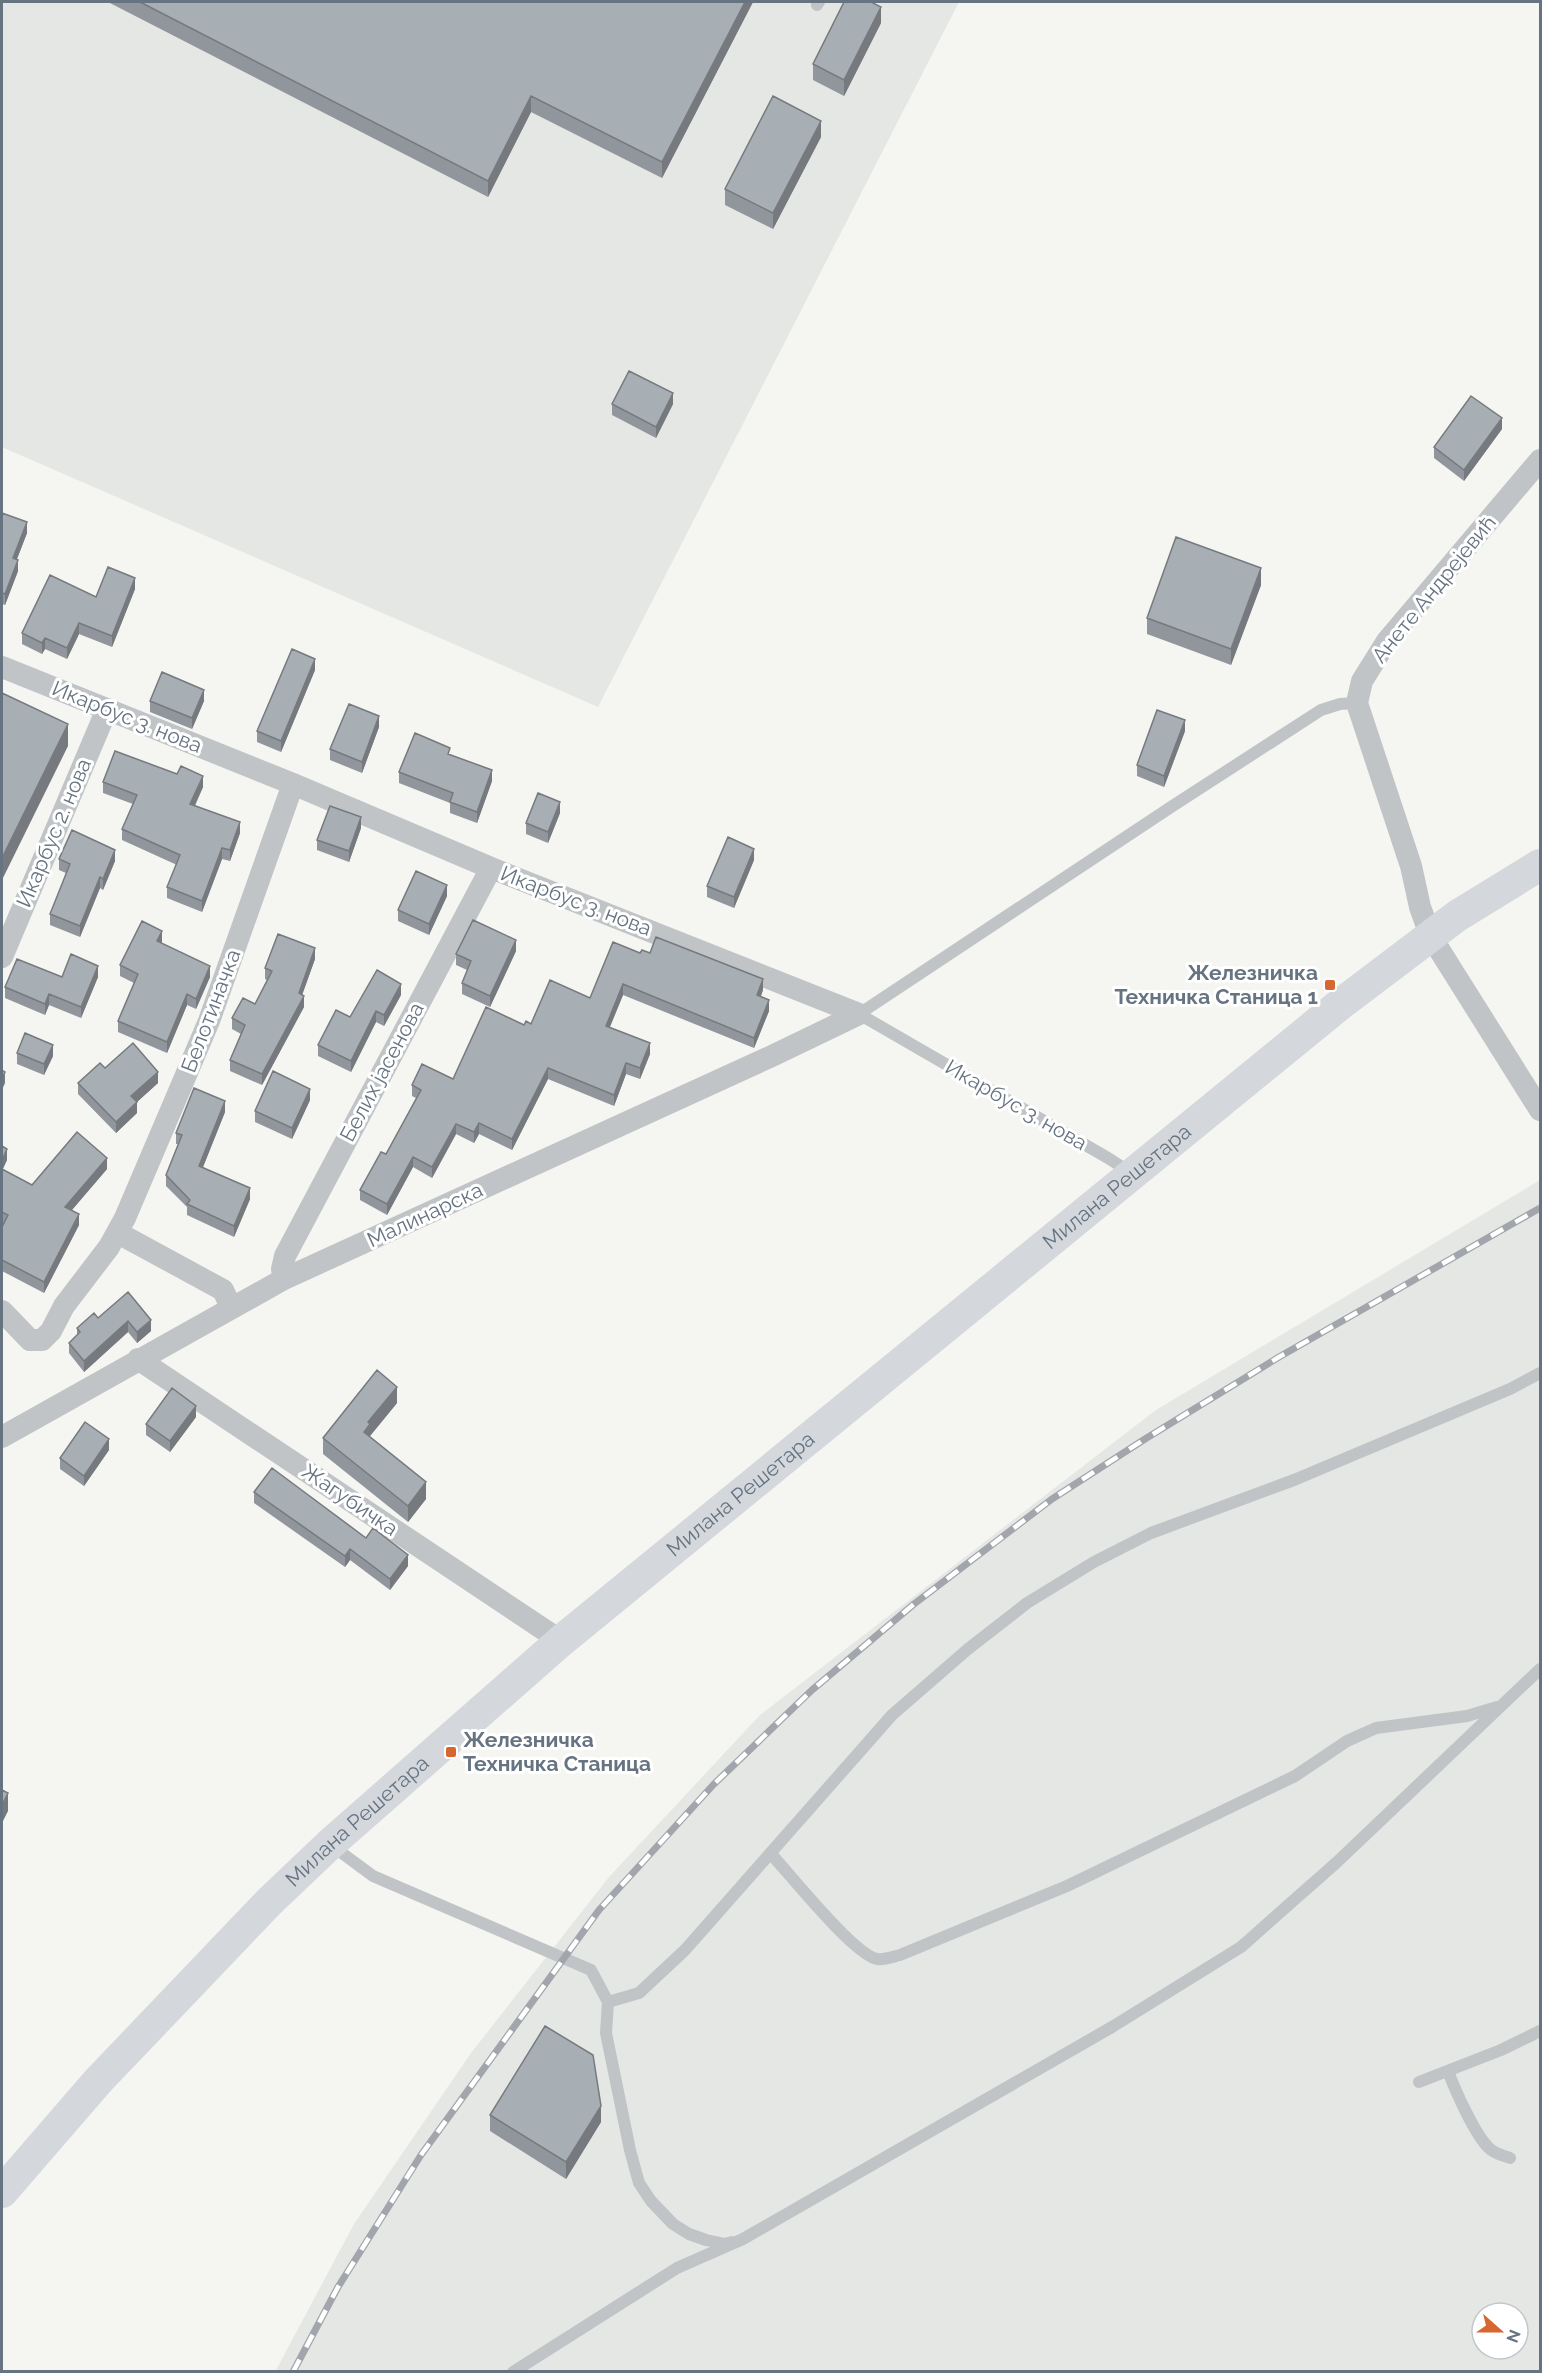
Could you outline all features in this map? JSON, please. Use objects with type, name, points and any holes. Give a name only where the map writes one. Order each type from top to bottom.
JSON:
[{"type":"street","name":"Анете Андрејевић","points":[[1357,703],[1362,681],[1387,641],[1540,460]]},
{"type":"street","name":"Икарбус 3. нова","points":[[2,667],[292,784],[491,868],[859,1014]]},
{"type":"street","points":[[1357,703],[1411,866],[1420,907],[1430,936],[1540,1110]]},
{"type":"street","name":"Икарбус 2. нова","points":[[2,957],[107,709]]},
{"type":"street","name":"Белотиначка","points":[[2,1311],[30,1340],[42,1340],[51,1331],[64,1306],[118,1233],[209,1021],[292,784]]},
{"type":"street","name":"Милана Решетара","points":[[2,2192],[98,2081],[269,1902],[330,1844],[561,1641],[1338,1006],[1457,916],[1540,865]]},
{"type":"street","name":"Белих јасенова","points":[[284,1279],[282,1269],[285,1256],[491,868]]},
{"type":"street","name":"Малинарска","points":[[2,1437],[284,1279],[753,1065],[859,1014]]},
{"type":"street","points":[[118,1233],[223,1290],[231,1307]]},
{"type":"street","name":"Жагубичка","points":[[138,1359],[561,1641]]},
{"type":"lane","points":[[859,1014],[1321,710],[1340,704],[1357,703]]},
{"type":"lane","name":"Икарбус 3. нова","points":[[859,1014],[1115,1162],[1131,1176]]},
{"type":"lane","points":[[608,2002],[639,1993],[685,1950],[892,1715],[968,1649],[1027,1603],[1094,1562],[1151,1533],[1294,1480],[1510,1389],[1540,1373]]},
{"type":"lane","points":[[513,2372],[677,2268],[743,2239],[1112,2027],[1241,1947],[1336,1863],[1540,1669]]},
{"type":"lane","points":[[771,1853],[854,1945],[876,1959],[885,1959],[900,1955],[1066,1886],[1295,1776],[1347,1741],[1376,1728],[1467,1716],[1501,1706]]},
{"type":"lane","points":[[330,1844],[373,1876],[591,1970],[608,2002],[606,2033],[639,2183],[651,2201],[673,2224],[689,2234],[725,2244],[743,2239]]},
{"type":"lane","points":[[1419,2082],[1540,2031]]},
{"type":"lane","points":[[1449,2071],[1456,2094],[1486,2146],[1510,2158]]},
{"type":"shaded area","points":[[2,2],[959,2],[598,707],[2,447]]},
{"type":"shaded area","points":[[1540,1180],[1540,2371],[275,2372],[354,2224],[471,2053],[609,1877],[760,1715],[1156,1410]]},
{"type":"building","points":[[140,2],[745,2],[662,162],[531,96],[488,181]]},
{"type":"building","points":[[844,2],[871,2],[881,7],[844,80],[813,64]]},
{"type":"building","points":[[773,96],[821,121],[773,213],[725,189]]},
{"type":"building","points":[[629,371],[673,393],[656,427],[612,404]]},
{"type":"building","points":[[1471,396],[1502,418],[1464,470],[1434,447]]},
{"type":"building","points":[[2,513],[27,522],[13,558],[18,560],[5,594],[2,593]]},
{"type":"building","points":[[1176,537],[1261,568],[1231,649],[1147,618]]},
{"type":"building","points":[[108,567],[135,578],[112,636],[79,623],[67,648],[45,638],[42,643],[22,633],[50,575],[96,597]]},
{"type":"building","points":[[292,649],[315,659],[281,741],[257,731]]},
{"type":"building","points":[[162,672],[204,690],[192,718],[150,701]]},
{"type":"building","points":[[2,693],[68,724],[2,858]]},
{"type":"building","points":[[349,704],[379,716],[362,762],[330,749]]},
{"type":"building","points":[[1157,710],[1185,720],[1164,776],[1137,765]]},
{"type":"building","points":[[415,733],[450,748],[448,754],[492,770],[477,812],[450,802],[453,793],[399,772]]},
{"type":"building","points":[[115,751],[177,774],[181,766],[203,776],[190,804],[240,822],[230,850],[222,848],[202,901],[167,887],[180,855],[122,829],[137,795],[103,782]]},
{"type":"building","points":[[538,793],[560,802],[548,832],[526,823]]},
{"type":"building","points":[[330,806],[361,817],[349,851],[317,840]]},
{"type":"building","points":[[72,830],[115,850],[103,879],[100,877],[80,926],[50,914],[70,864],[59,859]]},
{"type":"building","points":[[728,837],[754,849],[734,897],[707,886]]},
{"type":"building","points":[[416,871],[447,885],[429,924],[398,910]]},
{"type":"building","points":[[473,920],[516,940],[490,996],[462,983],[471,961],[456,954]]},
{"type":"building","points":[[142,921],[162,931],[157,941],[210,966],[196,999],[187,994],[167,1042],[118,1021],[138,974],[120,965]]},
{"type":"building","points":[[278,934],[315,948],[299,993],[304,996],[262,1074],[230,1060],[245,1025],[232,1018],[243,998],[255,1004],[272,971],[265,968]]},
{"type":"building","points":[[656,937],[763,979],[757,995],[769,1000],[754,1038],[623,984],[606,1026],[650,1043],[640,1068],[626,1063],[614,1095],[548,1068],[512,1139],[479,1123],[474,1132],[456,1124],[432,1167],[413,1157],[387,1204],[360,1190],[381,1152],[386,1154],[421,1090],[412,1085],[422,1064],[453,1079],[486,1007],[524,1025],[526,1021],[531,1024],[550,980],[590,998],[613,942],[640,953],[642,950],[650,953]]},
{"type":"building","points":[[71,954],[98,966],[81,1007],[49,994],[45,1004],[5,987],[17,959],[62,977]]},
{"type":"building","points":[[377,970],[401,984],[384,1015],[376,1011],[351,1061],[318,1045],[336,1010],[350,1017]]},
{"type":"building","points":[[25,1033],[53,1045],[44,1064],[17,1053]]},
{"type":"building","points":[[133,1043],[158,1072],[131,1096],[137,1102],[116,1122],[78,1083],[100,1063],[105,1068]]},
{"type":"building","points":[[273,1071],[310,1089],[292,1128],[255,1111]]},
{"type":"building","points":[[194,1088],[225,1101],[199,1166],[250,1188],[234,1226],[187,1204],[190,1200],[166,1175],[182,1135],[176,1133]]},
{"type":"building","points":[[77,1132],[107,1158],[65,1207],[79,1214],[44,1282],[2,1260],[2,1227],[8,1215],[2,1212],[2,1169],[32,1185]]},
{"type":"building","points":[[2,1146],[7,1149],[2,1160]]},
{"type":"building","points":[[128,1292],[151,1320],[137,1332],[128,1321],[84,1361],[69,1343],[80,1332],[77,1328],[94,1313],[98,1318]]},
{"type":"building","points":[[377,1370],[397,1387],[368,1422],[370,1424],[364,1432],[426,1482],[408,1506],[323,1438]]},
{"type":"building","points":[[172,1388],[196,1406],[170,1441],[146,1424]]},
{"type":"building","points":[[85,1422],[109,1439],[84,1476],[60,1458]]},
{"type":"building","points":[[272,1468],[366,1538],[373,1528],[408,1555],[390,1579],[350,1549],[345,1556],[254,1492]]},
{"type":"building","points":[[2,1790],[8,1793],[2,1805]]},
{"type":"building","points":[[545,2026],[593,2055],[601,2106],[566,2162],[490,2115]]},
{"type":"railway","points":[[293,2372],[338,2287],[421,2155],[599,1910],[714,1784],[812,1690],[914,1604],[1052,1499],[1279,1357],[1540,1208]]},
{"type":"place","name":"Железничка Техничка Станица 1","points":[[1330,985]]},
{"type":"place","name":"Железничка Техничка Станица","points":[[451,1752]]}]
